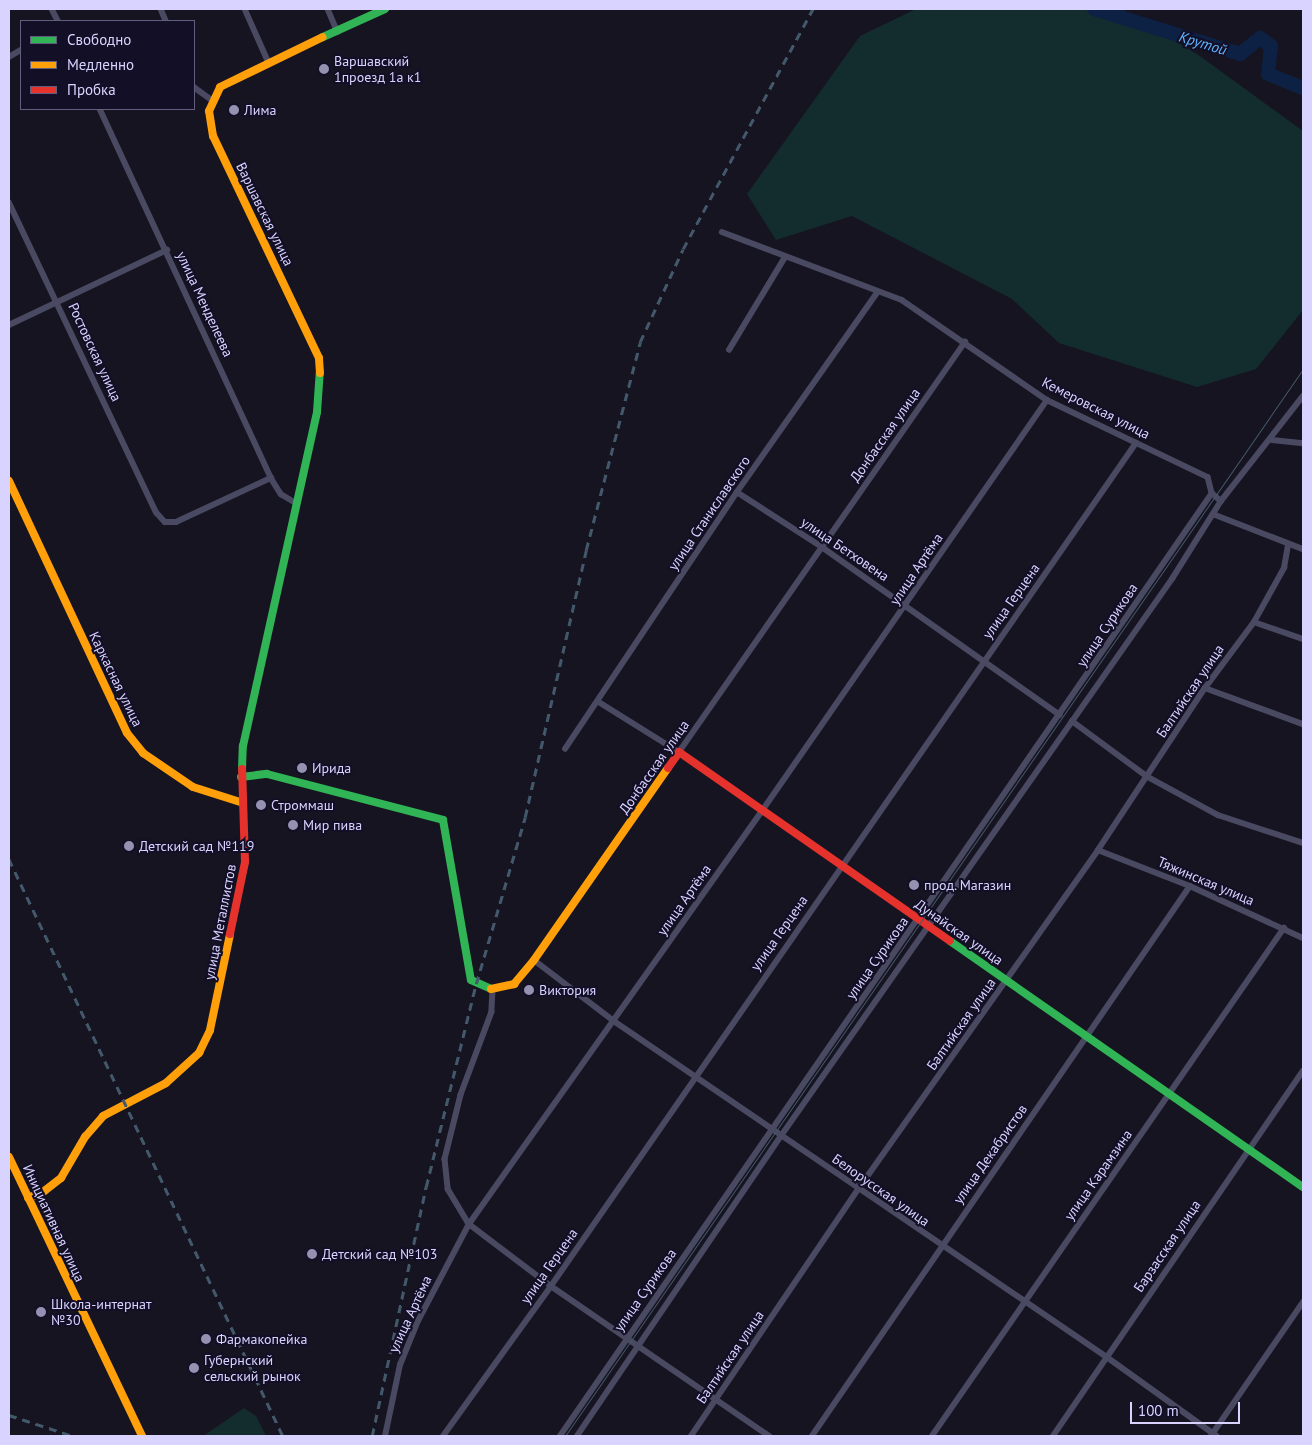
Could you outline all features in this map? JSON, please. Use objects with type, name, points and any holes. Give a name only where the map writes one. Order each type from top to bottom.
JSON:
[{"type":"main road","points":[[213,101],[220,87],[385,9]]},
{"type":"main road","name":"Варшавская улица","points":[[213,101],[209,111],[213,136],[319,358]]},
{"type":"main road","name":"улица Металлистов","points":[[28,1198],[43,1192],[61,1178],[85,1137],[103,1116],[166,1082],[199,1053],[210,1030],[245,862],[241,777],[243,746],[318,404],[319,358]]},
{"type":"main road","name":"Каркасная улица","points":[[9,481],[127,734],[143,753],[192,787],[243,803]]},
{"type":"main road","name":"Дунайская улица","points":[[679,752],[841,867],[1303,1187]]},
{"type":"main road","name":"Донбасская улица","points":[[494,990],[514,984],[534,960],[679,752]]},
{"type":"main road","points":[[241,777],[267,774],[442,820],[471,980],[494,990]]},
{"type":"main road","name":"Инициативная улица","points":[[9,1156],[142,1436]]},
{"type":"street","points":[[245,9],[269,63]]},
{"type":"street","points":[[328,9],[338,32]]},
{"type":"street","points":[[9,57],[20,51]]},
{"type":"street","points":[[195,88],[213,101]]},
{"type":"street","name":"улица Менделеева","points":[[100,110],[271,478],[281,494],[296,503]]},
{"type":"street","name":"Ростовская улица","points":[[9,202],[58,301],[157,513],[165,522],[176,522],[271,478]]},
{"type":"street","name":"Кемеровская улица","points":[[722,232],[876,293],[902,300],[1047,400],[1097,421],[1136,444],[1208,477],[1212,493],[1222,501]]},
{"type":"street","points":[[9,325],[167,250]]},
{"type":"street","points":[[729,350],[785,257]]},
{"type":"street","name":"улица Станиславского","points":[[565,749],[599,702],[737,492],[876,293]]},
{"type":"street","name":"Донбасская улица","points":[[679,752],[965,342]]},
{"type":"street","name":"улица Сурикова","points":[[577,1436],[781,1136],[1072,721],[1222,501],[1272,440],[1303,396]]},
{"type":"street","name":"улица Артёма","points":[[385,1436],[400,1365],[418,1321],[469,1224],[906,606],[1047,400]]},
{"type":"street","points":[[1272,440],[1303,443]]},
{"type":"street","name":"улица Герцена","points":[[443,1436],[551,1286],[694,1076],[1136,444]]},
{"type":"street","name":"улица Бетховена","points":[[737,492],[822,546],[1060,715]]},
{"type":"street","name":"улица Сурикова","points":[[560,1436],[919,920],[1212,493]]},
{"type":"street","points":[[1213,514],[1288,545],[1303,549]]},
{"type":"street","name":"Балтийская улица","points":[[691,1436],[859,1188],[1007,981],[1148,777],[1205,688],[1254,622],[1284,568],[1288,545]]},
{"type":"street","points":[[1254,622],[1303,639]]},
{"type":"street","points":[[1205,688],[1303,724]]},
{"type":"street","name":"Дунайская улица","points":[[599,702],[679,752]]},
{"type":"street","points":[[1072,721],[1148,777],[1218,815],[1303,843]]},
{"type":"street","name":"Тяжинская улица","points":[[1098,850],[1190,886],[1303,938]]},
{"type":"street","name":"улица Декабристов","points":[[812,1436],[940,1246],[1088,1037],[1190,886]]},
{"type":"street","name":"улица Карамзина","points":[[932,1436],[1023,1303],[1171,1094],[1284,928]]},
{"type":"street","name":"Белорусская улица","points":[[534,960],[614,1021],[859,1188],[1023,1303],[1107,1357],[1213,1435]]},
{"type":"street","points":[[494,990],[492,1012],[461,1095],[445,1159],[448,1189],[469,1224],[551,1286],[628,1337],[715,1401],[768,1436]]},
{"type":"street","name":"Барзасская улица","points":[[1053,1436],[1303,1071]]},
{"type":"street","points":[[1213,1435],[1303,1302]]},
{"type":"green space","points":[[916,9],[1122,9],[1197,54],[1303,131],[1303,310],[1256,369],[1197,387],[1059,343],[1012,299],[852,216],[776,240],[747,194],[860,36]]},
{"type":"green space","points":[[244,1408],[256,1416],[266,1436],[203,1436]]},
{"type":"waterway","name":"Крутой","points":[[1094,9],[1240,54],[1260,38],[1271,46],[1268,74],[1303,88]]},
{"type":"tram line","points":[[565,1436],[1303,369]]},
{"type":"railway","points":[[372,1436],[426,1187],[476,984],[525,817],[586,550],[640,342],[683,249],[813,9]]},
{"type":"railway","points":[[9,859],[283,1436]]},
{"type":"railway","points":[[9,1415],[73,1436]]},
{"type":"traffic: fast","points":[[323,37],[385,9]]},
{"type":"traffic: fast","points":[[242,769],[243,746],[317,412],[320,373]]},
{"type":"traffic: fast","points":[[241,777],[267,774],[443,820],[471,980],[491,989]]},
{"type":"traffic: fast","points":[[950,941],[1303,1187]]},
{"type":"traffic: slow","points":[[320,373],[319,358],[213,136],[209,111],[220,87],[323,37]]},
{"type":"traffic: slow","points":[[9,481],[127,733],[143,753],[193,787],[243,803]]},
{"type":"traffic: slow","points":[[491,989],[514,984],[534,960],[668,768]]},
{"type":"traffic: slow","points":[[28,1198],[43,1192],[61,1178],[85,1137],[103,1116],[166,1083],[199,1053],[210,1030],[230,934]]},
{"type":"traffic: slow","points":[[9,1157],[142,1436]]},
{"type":"traffic: jam","points":[[668,768],[679,752],[950,941]]},
{"type":"traffic: jam","points":[[230,934],[245,862],[242,769]]},
{"type":"place","name":"Варшавский 1проезд 1а к1","points":[[324,69]]},
{"type":"place","name":"Лима","points":[[234,110]]},
{"type":"place","name":"Ирида","points":[[302,768]]},
{"type":"place","name":"Строммаш","points":[[261,805]]},
{"type":"place","name":"Мир пива","points":[[293,825]]},
{"type":"place","name":"Детский сад №119","points":[[129,846]]},
{"type":"place","name":"прод. Магазин","points":[[914,885]]},
{"type":"place","name":"Виктория","points":[[529,990]]},
{"type":"place","name":"Детский сад №103","points":[[312,1254]]},
{"type":"place","name":"Школа-интернат №30","points":[[41,1312]]},
{"type":"place","name":"Фармакопейка","points":[[206,1339]]},
{"type":"place","name":"Губернский сельский рынок","points":[[194,1368]]}]
